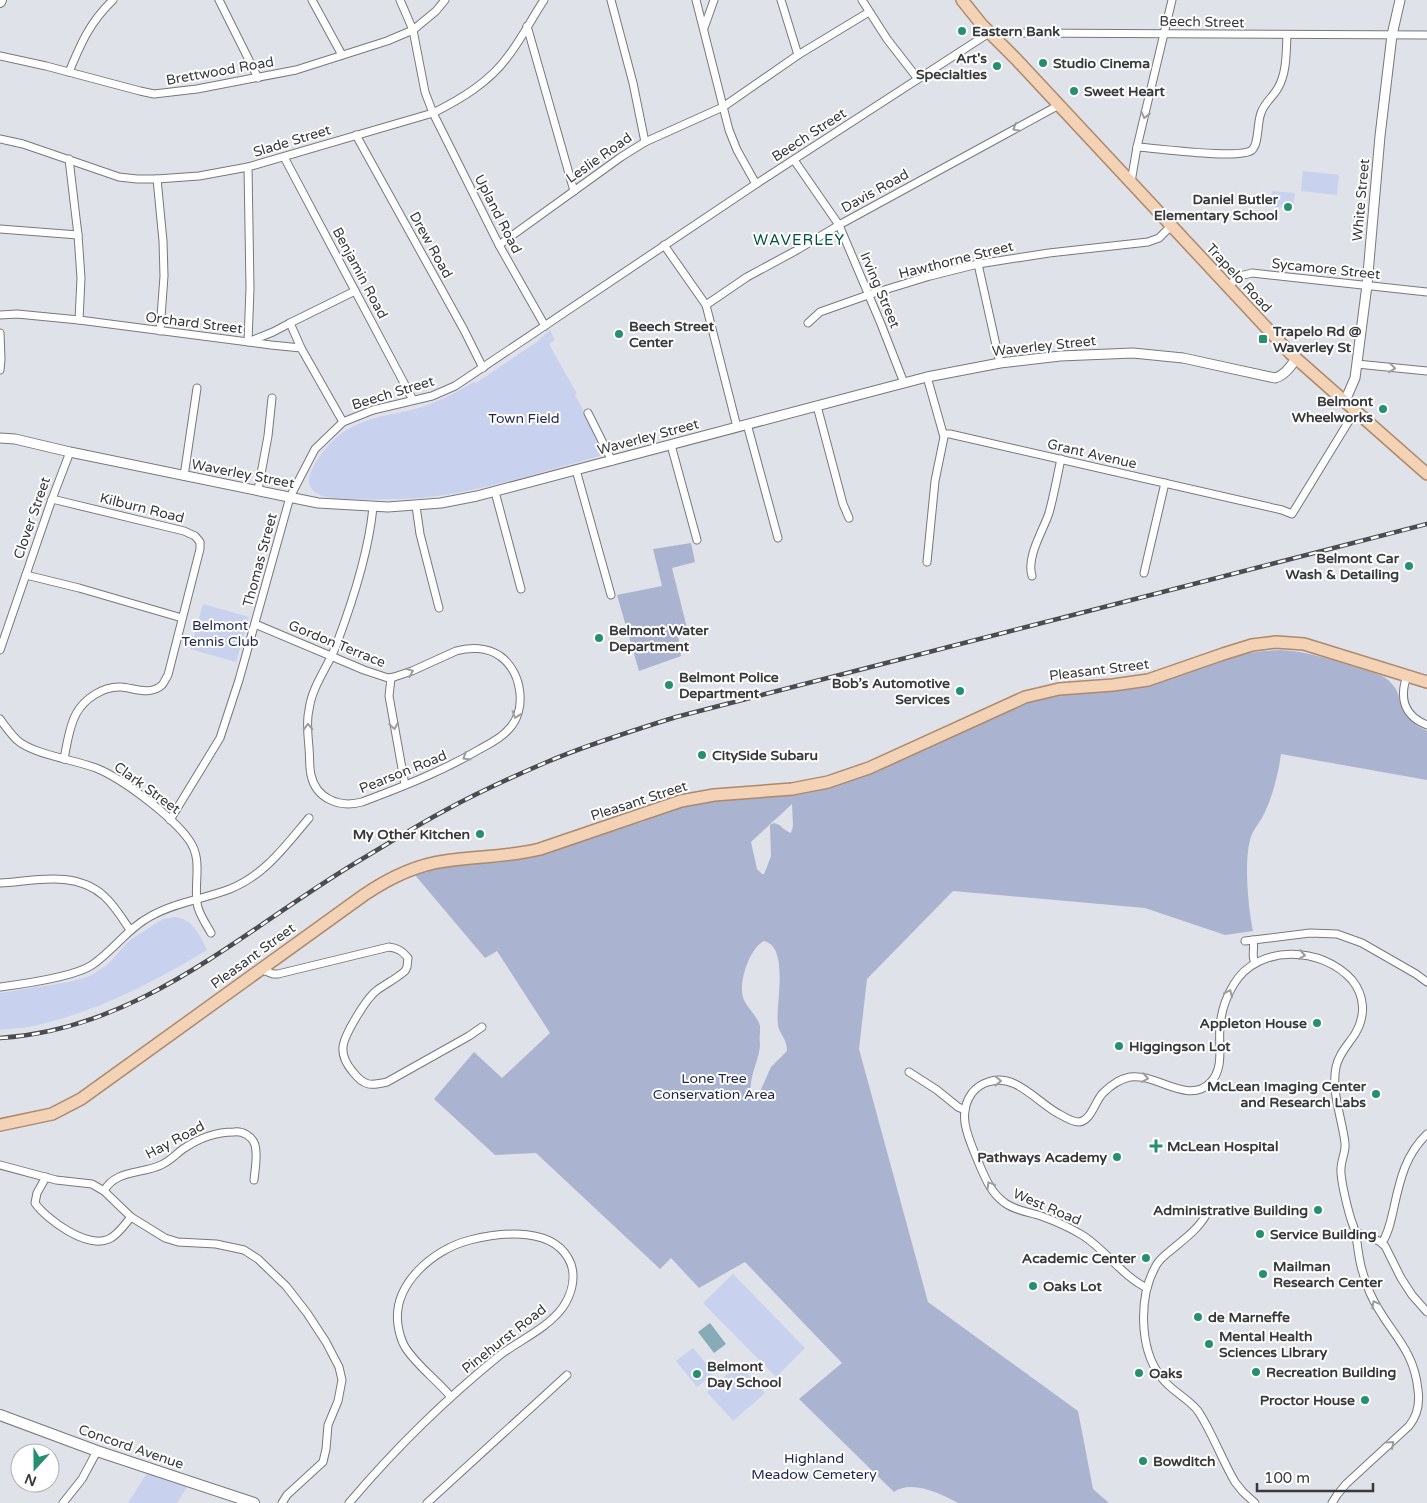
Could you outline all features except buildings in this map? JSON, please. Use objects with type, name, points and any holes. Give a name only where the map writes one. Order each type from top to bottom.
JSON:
[{"type":"main road","name":"Trapelo Road","points":[[962,0],[989,33],[1059,105],[1296,359],[1426,472]]},
{"type":"main road","name":"Pleasant Street","points":[[1,1126],[52,1114],[81,1099],[364,894],[389,879],[412,870],[444,861],[517,854],[540,849],[682,801],[729,793],[792,789],[828,782],[869,768],[1008,704],[1042,692],[1148,680],[1242,648],[1276,642],[1297,643],[1317,647],[1427,682]]},
{"type":"main road","name":"Concord Avenue","points":[[0,1415],[97,1451],[254,1503]]},
{"type":"street","points":[[69,72],[90,26],[113,0]]},
{"type":"street","points":[[219,0],[258,78]]},
{"type":"street","points":[[312,0],[342,55]]},
{"type":"street","name":"Upland Road","points":[[400,0],[412,30],[424,92],[433,113],[499,244],[545,326]]},
{"type":"street","name":"Brettwood Road","points":[[0,56],[154,94],[197,89],[296,70],[387,41],[412,30],[436,11],[445,0]]},
{"type":"street","name":"Slade Street","points":[[0,139],[23,144],[119,177],[157,179],[199,176],[248,167],[433,113],[456,102],[495,72],[508,56],[544,0]]},
{"type":"street","points":[[611,0],[633,83],[645,142]]},
{"type":"street","points":[[696,0],[729,130],[737,150],[756,184]]},
{"type":"street","points":[[704,31],[714,0]]},
{"type":"street","points":[[781,0],[798,55]]},
{"type":"street","points":[[862,0],[887,39],[918,79]]},
{"type":"street","points":[[1131,183],[1137,147],[1172,0]]},
{"type":"street","name":"White Street","points":[[1345,401],[1354,382],[1357,364],[1367,285],[1380,136],[1392,35],[1400,0]]},
{"type":"street","name":"Leslie Road","points":[[499,244],[645,142],[722,107],[798,55],[869,12]]},
{"type":"street","points":[[527,26],[574,191]]},
{"type":"street","name":"Beech Street","points":[[290,497],[315,449],[343,422],[373,410],[432,396],[455,386],[756,184],[989,33],[1427,36]]},
{"type":"street","points":[[1137,147],[1229,154],[1249,151],[1256,144],[1261,113],[1265,104],[1277,90],[1282,79],[1287,35]]},
{"type":"street","name":"Davis Road","points":[[706,305],[746,278],[839,225],[1059,105]]},
{"type":"street","name":"Drew Road","points":[[356,135],[484,368]]},
{"type":"street","name":"Benjamin Road","points":[[284,157],[413,400]]},
{"type":"street","points":[[69,159],[81,278],[79,320]]},
{"type":"street","name":"Irving Street","points":[[794,160],[839,225],[904,383]]},
{"type":"street","points":[[248,167],[250,288],[248,342],[273,332],[355,291]]},
{"type":"street","points":[[157,179],[164,241],[164,276],[160,331]]},
{"type":"street","name":"Hawthorne Street","points":[[808,323],[820,312],[930,276],[978,264],[1049,253],[1148,242],[1159,238],[1170,226]]},
{"type":"street","points":[[0,229],[78,234]]},
{"type":"street","points":[[664,245],[706,305],[737,427]]},
{"type":"street","points":[[978,264],[1000,363]]},
{"type":"street","name":"Sycamore Street","points":[[1227,287],[1240,276],[1247,274],[1427,292]]},
{"type":"street","name":"Orchard Street","points":[[0,316],[17,314],[79,320],[301,348]]},
{"type":"street","points":[[290,323],[301,348],[343,422]]},
{"type":"street","points":[[0,333],[0,370]]},
{"type":"street","name":"Waverley Street","points":[[0,438],[15,439],[318,503],[373,507],[416,506],[453,502],[495,492],[927,377],[1000,363],[1060,356],[1133,353],[1183,358],[1275,378],[1285,372],[1296,359]]},
{"type":"street","points":[[1357,364],[1427,371]]},
{"type":"street","points":[[927,377],[944,434],[935,486],[927,562]]},
{"type":"street","points":[[184,476],[197,388]]},
{"type":"street","points":[[258,490],[268,436],[272,398]]},
{"type":"street","points":[[816,406],[843,504],[849,518]]},
{"type":"street","name":"Grant Avenue","points":[[944,434],[1061,459],[1282,510],[1292,514],[1356,412]]},
{"type":"street","points":[[588,413],[612,460]]},
{"type":"street","points":[[747,424],[778,538]]},
{"type":"street","points":[[671,445],[697,540]]},
{"type":"street","name":"Clover Street","points":[[0,650],[70,452]]},
{"type":"street","points":[[1032,576],[1030,568],[1049,512],[1061,459]]},
{"type":"street","points":[[576,470],[611,594]]},
{"type":"street","points":[[1144,573],[1165,483]]},
{"type":"street","points":[[495,492],[521,589]]},
{"type":"street","name":"Thomas Street","points":[[170,820],[220,738],[239,680],[290,497]]},
{"type":"street","name":"Kilburn Road","points":[[52,499],[184,531],[195,536],[200,542],[200,549],[168,675],[162,685],[154,690],[145,691],[115,687],[92,696],[81,707],[74,718],[64,759]]},
{"type":"street","points":[[416,506],[420,534],[439,608]]},
{"type":"street","points":[[331,656],[337,645],[356,583],[371,526],[373,507]]},
{"type":"street","points":[[26,575],[182,618]]},
{"type":"street","name":"Gordon Terrace","points":[[255,624],[364,670],[391,678],[412,672],[456,651],[480,649],[492,652],[504,660],[513,672],[519,685],[521,697],[519,708],[508,731]]},
{"type":"street","name":"Pearson Road","points":[[331,656],[314,691],[309,709],[308,724],[311,776],[317,788],[336,802],[346,805],[362,802],[456,764],[508,731]]},
{"type":"street","points":[[1407,676],[1403,692],[1405,706],[1409,713],[1427,725]]},
{"type":"street","points":[[391,678],[389,696],[405,785]]},
{"type":"street","name":"Clark Street","points":[[0,720],[18,741],[30,748],[86,765],[112,776],[170,820],[188,838],[195,852],[198,865],[197,904],[211,933]]},
{"type":"street","points":[[0,987],[71,974],[91,966],[130,930],[149,917],[168,907],[197,900],[246,882],[276,858],[309,818]]},
{"type":"street","points":[[0,883],[62,878],[85,884],[98,891],[108,900],[130,930]]},
{"type":"street","points":[[1254,964],[1254,949],[1249,941],[1324,933],[1343,936],[1368,946],[1427,982]]},
{"type":"street","points":[[260,969],[278,974],[389,947],[398,949],[408,958],[407,967],[401,975],[368,998],[343,1044],[343,1054],[346,1063],[359,1079],[372,1085],[387,1082],[482,1027]]},
{"type":"street","points":[[909,1072],[965,1110],[974,1090],[982,1084],[995,1080],[1005,1081],[1020,1086],[1055,1112],[1080,1122],[1088,1117],[1106,1090],[1126,1078],[1144,1078],[1187,1090],[1197,1090],[1205,1087],[1214,1078],[1219,1066],[1220,1023],[1227,998],[1241,973],[1254,964],[1286,954],[1299,954],[1327,962],[1353,981],[1359,991],[1363,1007],[1361,1022],[1338,1058],[1335,1074],[1345,1146],[1340,1169],[1341,1177],[1352,1223],[1358,1233],[1360,1261],[1370,1294],[1381,1314],[1408,1353],[1413,1365],[1418,1388],[1419,1407],[1416,1417],[1409,1426],[1346,1484],[1332,1503]]},
{"type":"street","name":"West Road","points":[[965,1110],[964,1124],[966,1132],[990,1187],[997,1196],[1008,1205],[1060,1223],[1080,1234],[1096,1244],[1138,1283],[1147,1288]]},
{"type":"street","name":"Hay Road","points":[[104,1192],[106,1186],[120,1177],[159,1166],[196,1141],[212,1134],[223,1132],[242,1132],[253,1141],[256,1152],[254,1180]]},
{"type":"street","points":[[1382,1243],[1389,1230],[1405,1166],[1413,1150],[1427,1134]]},
{"type":"street","points":[[0,1165],[46,1178],[87,1183],[98,1187],[131,1217],[165,1238],[186,1243],[228,1245],[244,1250],[258,1259],[298,1300],[326,1342],[341,1372],[342,1380],[340,1392],[328,1425],[323,1462],[287,1494],[282,1503]]},
{"type":"street","points":[[46,1178],[37,1193],[35,1203],[55,1222],[73,1234],[93,1240],[105,1240],[115,1235],[131,1217]]},
{"type":"street","points":[[1207,1213],[1193,1232],[1181,1240],[1159,1261],[1155,1268],[1147,1288],[1144,1303],[1145,1335],[1149,1353],[1161,1377],[1197,1411],[1235,1482],[1255,1503]]},
{"type":"street","points":[[1358,1233],[1382,1243],[1387,1248],[1401,1278],[1427,1312]]},
{"type":"street","name":"Pinehurst Road","points":[[349,1503],[451,1397],[501,1355],[551,1320],[561,1309],[573,1286],[573,1270],[567,1255],[558,1245],[543,1238],[526,1235],[500,1235],[469,1241],[448,1249],[428,1262],[405,1288],[398,1304],[400,1335],[404,1345],[418,1363],[451,1397]]},
{"type":"street","points":[[427,1503],[567,1375]]},
{"type":"street","points":[[63,1503],[82,1479],[97,1451]]},
{"type":"green space","points":[[1303,171],[1339,175],[1337,195],[1301,191]]},
{"type":"green space","points":[[1272,191],[1295,193],[1293,209],[1271,206]]},
{"type":"green space","name":"Town Field","points":[[550,330],[555,340],[549,344],[607,454],[501,483],[458,493],[426,497],[380,500],[335,498],[318,494],[310,486],[309,480],[312,469],[324,451],[337,437],[347,430],[366,421],[426,406],[474,382],[476,383],[538,341]]},
{"type":"green space","points":[[691,543],[695,562],[672,568],[688,632],[678,635],[681,656],[639,671],[617,595],[662,586],[653,549]]},
{"type":"green space","name":"Belmont Tennis Club","points":[[203,604],[249,617],[236,662],[190,649]]},
{"type":"green space","name":"Lone Tree Conservation Area","points":[[1280,650],[1319,656],[1376,674],[1389,681],[1396,690],[1406,716],[1427,731],[1427,780],[1281,754],[1270,800],[1263,817],[1252,834],[1249,844],[1247,882],[1253,931],[1225,935],[1145,908],[953,891],[867,979],[859,1049],[928,1302],[1078,1411],[1093,1489],[1109,1503],[958,1503],[935,1492],[918,1487],[901,1488],[894,1492],[799,1399],[842,1363],[745,1262],[699,1288],[671,1258],[660,1269],[536,1153],[495,1155],[434,1099],[474,1052],[502,1078],[550,1033],[497,951],[485,958],[415,875],[445,866],[509,861],[542,854],[691,804],[724,799],[784,795],[829,787],[871,773],[1019,706],[1037,700],[1067,693],[1122,690],[1150,685],[1224,659],[1248,653]],"holes":[[[792,804],[793,826],[791,833],[774,823],[770,825],[771,856],[764,874],[762,874],[757,869],[751,842]],[[764,941],[772,946],[777,954],[780,978],[778,1025],[786,1043],[787,1051],[771,1067],[759,1094],[753,1099],[751,1080],[759,1052],[760,1026],[744,1000],[742,986],[749,959]]]},
{"type":"green space","points":[[175,917],[187,921],[195,929],[207,950],[168,973],[106,1003],[64,1018],[37,1025],[0,1030],[0,993],[69,982],[90,976],[107,965],[129,941],[163,919]]},
{"type":"green space","points":[[733,1274],[805,1348],[776,1377],[703,1303]]},
{"type":"green space","points":[[693,1348],[714,1373],[697,1387],[676,1361]]},
{"type":"green space","points":[[739,1364],[765,1393],[733,1421],[707,1392]]},
{"type":"green space","points":[[147,1473],[187,1487],[177,1503],[128,1503]]},
{"type":"shaded area","points":[[710,1323],[726,1344],[714,1353],[698,1332]]},
{"type":"railway","points":[[0,1038],[52,1031],[100,1016],[147,996],[234,944],[362,859],[434,817],[508,779],[563,755],[676,717],[1427,524]]},
{"type":"place","name":"Eastern Bank","points":[[962,31]]},
{"type":"place","name":"Studio Cinema","points":[[1043,63]]},
{"type":"place","name":"Art's Specialties","points":[[997,66]]},
{"type":"place","name":"Sweet Heart","points":[[1074,91]]},
{"type":"place","name":"Daniel Butler Elementary School","points":[[1288,207]]},
{"type":"place","name":"Beech Street Center","points":[[619,334]]},
{"type":"place","name":"Trapelo Rd @ Waverley St","points":[[1263,339]]},
{"type":"place","name":"Belmont Wheelworks","points":[[1383,409]]},
{"type":"place","name":"Belmont Car Wash & Detailing","points":[[1409,566]]},
{"type":"place","name":"Belmont Water Department","points":[[599,638]]},
{"type":"place","name":"Belmont Police Department","points":[[669,685]]},
{"type":"place","name":"Bob’s Automotive Services","points":[[960,691]]},
{"type":"place","name":"CitySide Subaru","points":[[702,755]]},
{"type":"place","name":"My Other Kitchen","points":[[480,834]]},
{"type":"place","name":"Appleton House","points":[[1317,1023]]},
{"type":"place","name":"Higgingson Lot","points":[[1119,1046]]},
{"type":"place","name":"McLean Imaging Center and Research Labs","points":[[1376,1094]]},
{"type":"place","name":"McLean Hospital","points":[[1156,1146]]},
{"type":"place","name":"Pathways Academy","points":[[1117,1157]]},
{"type":"place","name":"Administrative Building","points":[[1318,1210]]},
{"type":"place","name":"Service Building","points":[[1260,1234]]},
{"type":"place","name":"Academic Center","points":[[1146,1258]]},
{"type":"place","name":"Mailman Research Center","points":[[1263,1274]]},
{"type":"place","name":"Oaks Lot","points":[[1033,1286]]},
{"type":"place","name":"de Marneffe","points":[[1198,1317]]},
{"type":"place","name":"Mental Health Sciences Library","points":[[1209,1344]]},
{"type":"place","name":"Recreation Building","points":[[1256,1372]]},
{"type":"place","name":"Oaks","points":[[1139,1373]]},
{"type":"place","name":"Belmont Day School","points":[[697,1374]]},
{"type":"place","name":"Proctor House","points":[[1365,1400]]},
{"type":"place","name":"Bowditch","points":[[1143,1461]]},
{"type":"district","name":"WAVERLEY","points":[[799,240]]},
{"type":"park label","name":"Highland Meadow Cemetery","points":[[814,1466]]}]
